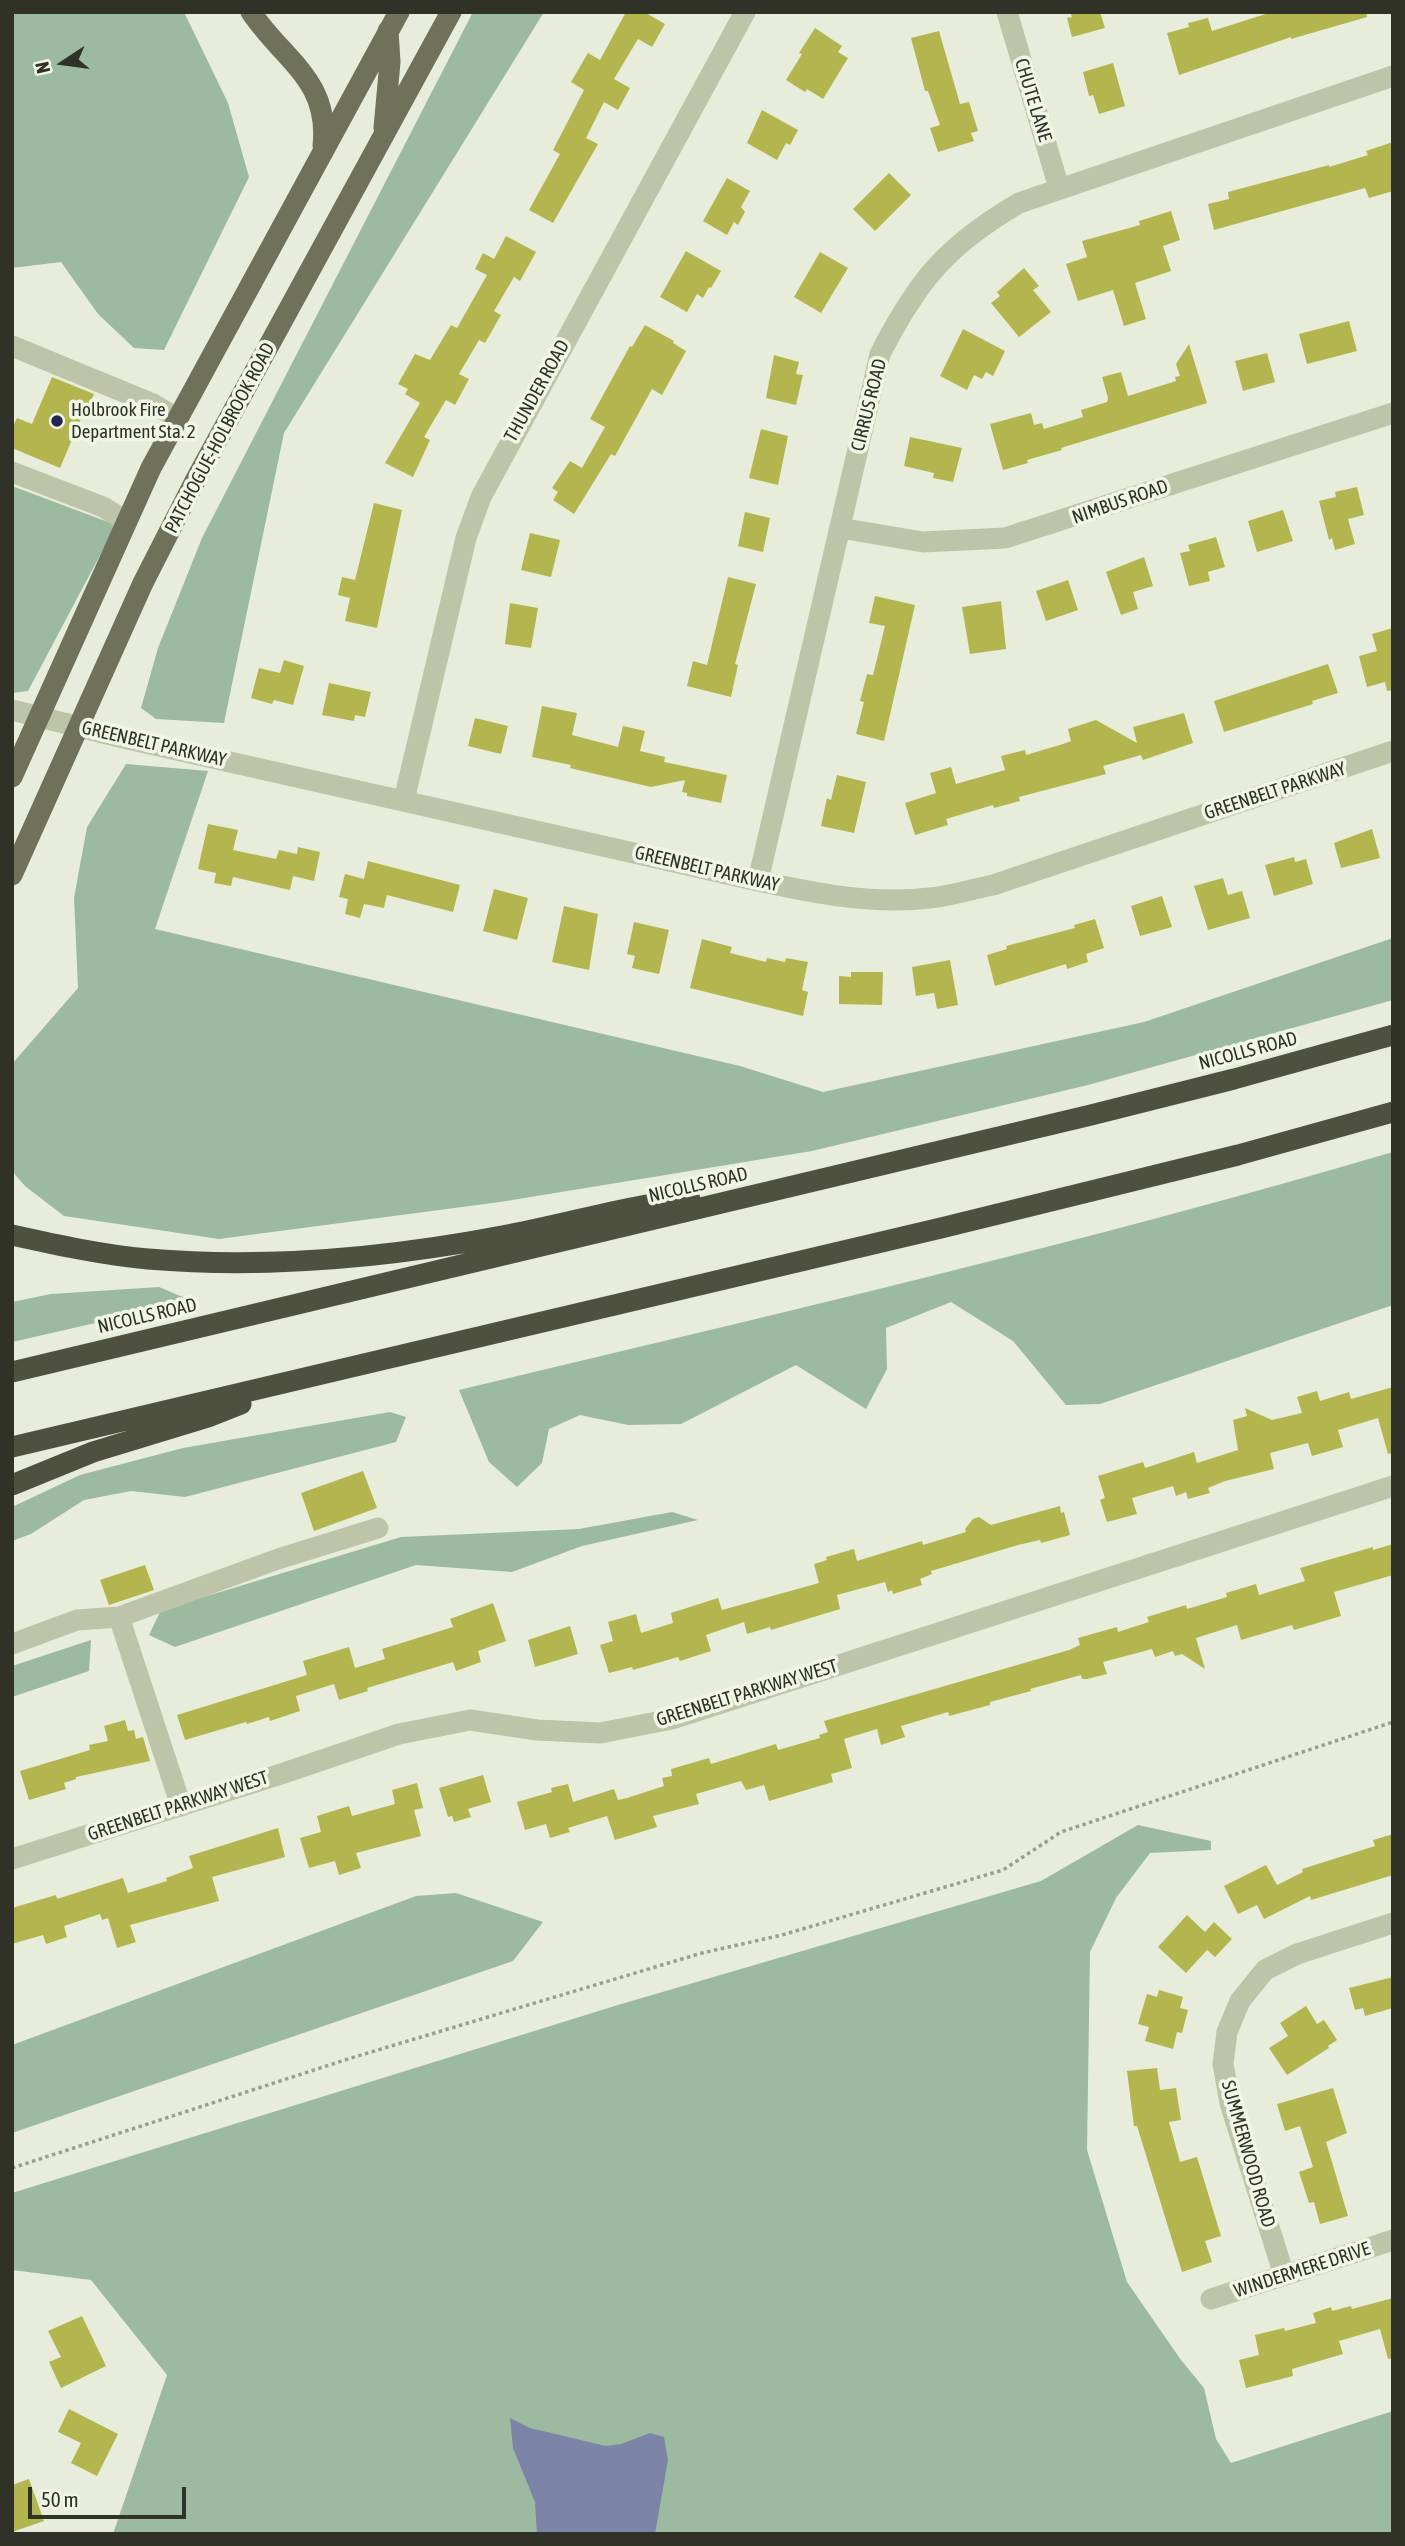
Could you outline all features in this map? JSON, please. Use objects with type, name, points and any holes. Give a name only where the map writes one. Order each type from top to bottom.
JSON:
[{"type":"highway","name":"NICOLLS ROAD","points":[[12,1372],[1117,1108],[1393,1035]]},
{"type":"highway","points":[[12,1447],[1076,1195],[1238,1155],[1393,1112]]},
{"type":"highway","points":[[12,1236],[146,1259],[210,1262],[324,1260],[380,1255],[505,1236],[649,1203],[768,1191]]},
{"type":"highway","points":[[12,1485],[93,1452],[208,1417],[310,1377]]},
{"type":"main road","points":[[251,12],[266,33],[312,84],[325,125],[323,153]]},
{"type":"main road","points":[[12,777],[126,521],[177,418],[323,153],[386,22],[399,12]]},
{"type":"main road","name":"PATCHOGUE-HOLBROOK ROAD","points":[[12,874],[143,583],[196,479],[451,12]]},
{"type":"main road","points":[[383,137],[390,62],[386,22]]},
{"type":"street","name":"THUNDER ROAD","points":[[404,800],[466,538],[481,497],[745,12]]},
{"type":"street","name":"CHUTE LANE","points":[[1006,12],[1059,188]]},
{"type":"street","name":"CIRRUS ROAD","points":[[758,881],[880,354],[902,312],[922,283],[948,253],[982,225],[1019,203],[1393,76]]},
{"type":"street","points":[[13,350],[153,404],[177,418]]},
{"type":"street","name":"NIMBUS ROAD","points":[[840,528],[923,542],[1005,538],[1393,413]]},
{"type":"street","points":[[12,471],[103,507],[126,521]]},
{"type":"street","name":"GREENBELT PARKWAY","points":[[12,710],[758,881],[814,893],[881,901],[930,898],[993,885],[1393,751]]},
{"type":"street","name":"GREENBELT PARKWAY WEST","points":[[12,1859],[399,1734],[470,1720],[537,1730],[600,1733],[672,1719],[1393,1486]]},
{"type":"street","points":[[12,1644],[77,1620],[119,1617],[265,1564],[378,1528]]},
{"type":"street","points":[[119,1617],[181,1805]]},
{"type":"street","name":"SUMMERWOOD ROAD","points":[[1284,2275],[1230,2103],[1223,2064],[1227,2032],[1240,2001],[1265,1970],[1297,1954],[1393,1923]]},
{"type":"street","name":"WINDERMERE DRIVE","points":[[1211,2300],[1393,2240]]},
{"type":"path","points":[[12,2168],[351,2058],[702,1954],[782,1935],[1003,1870],[1061,1832],[1393,1721]]},
{"type":"green space","points":[[12,12],[184,12],[228,103],[249,177],[164,350],[134,348],[98,314],[61,262],[12,268]]},
{"type":"green space","points":[[473,12],[544,12],[284,433],[224,723],[156,719],[141,708],[158,648],[202,538]]},
{"type":"green space","points":[[12,486],[116,525],[28,691],[12,693]]},
{"type":"green space","points":[[126,764],[208,771],[155,929],[740,1066],[823,1092],[1144,1022],[1393,938],[1393,1000],[1088,1085],[812,1151],[500,1202],[219,1239],[64,1216],[25,1186],[12,1171],[12,1064],[78,988],[74,898],[87,827]]},
{"type":"green space","points":[[1393,1152],[1393,1305],[1100,1404],[1066,1405],[1013,1341],[951,1302],[886,1328],[887,1369],[866,1409],[796,1365],[681,1424],[628,1425],[580,1415],[549,1429],[542,1463],[517,1487],[489,1462],[459,1390],[1044,1248]]},
{"type":"green space","points":[[159,1287],[192,1301],[12,1342],[12,1302],[51,1294]]},
{"type":"green space","points":[[390,1412],[406,1417],[396,1442],[185,1497],[131,1491],[84,1500],[31,1534],[12,1541],[12,1507],[80,1475],[183,1448]]},
{"type":"green space","points":[[672,1512],[698,1520],[582,1546],[512,1572],[416,1565],[175,1647],[149,1635],[161,1610],[401,1537],[579,1529]]},
{"type":"green space","points":[[91,1640],[89,1671],[12,1697],[12,1666]]},
{"type":"green space","points":[[1138,1825],[1211,1841],[1211,1850],[1150,1853],[1116,1898],[1090,1952],[1087,2150],[1127,2282],[1181,2360],[1204,2388],[1216,2439],[1231,2463],[1393,2411],[1393,2534],[113,2534],[167,2375],[91,2280],[12,2270],[12,2193],[618,2005],[1041,1881]]},
{"type":"green space","points":[[456,1893],[543,1922],[513,1961],[12,2133],[12,2045],[416,1896]]},
{"type":"water","points":[[510,2418],[530,2428],[606,2446],[621,2444],[650,2433],[664,2437],[668,2460],[655,2534],[537,2534],[535,2502],[513,2448]]},
{"type":"building","points":[[626,12],[644,12],[665,24],[652,47],[638,39],[614,79],[630,88],[618,110],[604,102],[586,138],[598,144],[553,223],[529,210],[560,154],[553,150],[584,90],[571,82],[588,53],[600,60]]},
{"type":"building","points":[[1070,12],[1100,12],[1105,28],[1072,37],[1067,18],[1072,17]]},
{"type":"building","points":[[1272,12],[1366,12],[1367,17],[1291,37],[1179,75],[1167,33],[1189,27],[1188,23],[1208,18],[1212,31]]},
{"type":"building","points":[[815,28],[842,46],[838,52],[848,58],[823,99],[786,80]]},
{"type":"building","points":[[939,31],[960,104],[969,102],[978,131],[971,133],[974,141],[938,152],[930,128],[940,125],[928,91],[925,91],[911,38]]},
{"type":"building","points":[[1113,63],[1125,106],[1099,114],[1093,95],[1089,96],[1083,72]]},
{"type":"building","points":[[762,110],[798,130],[790,145],[786,143],[777,160],[747,143]]},
{"type":"building","points":[[1393,142],[1393,191],[1369,198],[1365,188],[1214,230],[1208,204],[1229,199],[1228,192],[1329,167],[1368,155],[1366,151]]},
{"type":"building","points":[[889,173],[911,195],[875,231],[853,209]]},
{"type":"building","points":[[727,178],[750,191],[741,207],[745,212],[738,225],[734,222],[727,235],[703,221]]},
{"type":"building","points":[[1171,211],[1180,240],[1163,246],[1171,271],[1135,283],[1146,319],[1124,326],[1113,290],[1078,301],[1066,264],[1087,257],[1082,241],[1140,225],[1139,221]]},
{"type":"building","points":[[506,236],[536,252],[520,281],[514,277],[494,311],[501,315],[485,343],[479,340],[459,374],[469,379],[455,405],[446,400],[424,437],[430,440],[413,477],[385,463],[420,403],[405,394],[408,389],[398,384],[415,354],[430,360],[451,325],[457,328],[487,275],[475,269],[483,253],[494,259]]},
{"type":"building","points":[[686,251],[721,271],[703,298],[697,294],[687,312],[660,297]]},
{"type":"building","points":[[820,252],[848,268],[821,313],[794,297]]},
{"type":"building","points":[[1024,268],[1039,286],[1033,290],[1051,312],[1019,337],[991,303],[1000,296],[997,292]]},
{"type":"building","points":[[1349,321],[1357,351],[1307,364],[1299,334]]},
{"type":"building","points":[[645,325],[686,351],[662,395],[652,389],[615,456],[611,454],[574,514],[553,500],[558,492],[552,488],[570,461],[582,468],[605,427],[590,419],[630,346],[632,347]]},
{"type":"building","points":[[963,329],[1005,351],[993,376],[986,372],[982,379],[974,375],[967,390],[940,376]]},
{"type":"building","points":[[1189,344],[1207,403],[1061,448],[1062,450],[1027,460],[1028,463],[1003,470],[990,424],[1031,413],[1034,425],[1042,423],[1044,429],[1083,417],[1081,410],[1107,402],[1102,377],[1121,372],[1128,396],[1176,381],[1175,377],[1180,376],[1176,364]]},
{"type":"building","points":[[1267,353],[1275,382],[1243,391],[1235,361]]},
{"type":"building","points":[[774,355],[799,362],[796,374],[803,375],[796,405],[766,398]]},
{"type":"building","name":"Holbrook Fire Department Sta. 2","points":[[52,377],[94,394],[60,468],[12,448],[12,428],[17,418],[32,424]]},
{"type":"building","points":[[761,429],[788,436],[778,485],[749,478]]},
{"type":"building","points":[[910,437],[962,448],[953,482],[933,478],[934,473],[904,466]]},
{"type":"building","points":[[1357,487],[1364,515],[1348,519],[1355,544],[1335,550],[1332,538],[1329,540],[1319,501],[1336,497],[1335,492]]},
{"type":"building","points":[[374,503],[402,510],[377,628],[345,621],[350,598],[338,595],[342,577],[355,580]]},
{"type":"building","points":[[1283,510],[1293,541],[1257,552],[1248,521]]},
{"type":"building","points":[[745,512],[770,518],[763,552],[738,546]]},
{"type":"building","points":[[530,533],[560,540],[551,577],[521,570]]},
{"type":"building","points":[[1216,537],[1225,567],[1208,572],[1210,581],[1189,586],[1180,553],[1190,551],[1188,545]]},
{"type":"building","points":[[1144,557],[1153,586],[1133,592],[1138,609],[1121,615],[1106,572]]},
{"type":"building","points":[[728,577],[756,584],[735,664],[738,665],[731,697],[687,686],[693,661],[707,665]]},
{"type":"building","points":[[1068,580],[1078,610],[1046,621],[1036,591]]},
{"type":"building","points":[[875,596],[915,605],[884,741],[856,734],[867,674],[873,675],[885,626],[869,623]]},
{"type":"building","points":[[1001,601],[1006,649],[970,654],[962,607]]},
{"type":"building","points":[[510,603],[538,608],[531,648],[505,644]]},
{"type":"building","points":[[1393,628],[1393,690],[1387,691],[1385,682],[1367,687],[1359,656],[1377,651],[1372,634]]},
{"type":"building","points":[[284,660],[304,666],[293,705],[274,700],[272,704],[251,698],[259,668],[280,673]]},
{"type":"building","points":[[1328,664],[1338,693],[1312,701],[1313,704],[1224,732],[1214,701]]},
{"type":"building","points":[[329,683],[371,692],[365,717],[355,715],[354,721],[322,715]]},
{"type":"building","points":[[542,706],[577,713],[572,735],[618,747],[623,726],[645,731],[640,751],[665,757],[664,762],[727,775],[721,803],[687,796],[687,793],[682,792],[685,780],[651,787],[532,757]]},
{"type":"building","points":[[1184,713],[1193,743],[1143,760],[1141,755],[1103,766],[1106,774],[1019,797],[1020,801],[994,808],[993,805],[946,819],[948,825],[915,835],[905,803],[936,793],[930,773],[951,767],[956,784],[1005,770],[1001,756],[1025,750],[1026,755],[1071,741],[1068,729],[1096,720],[1137,743],[1133,727]]},
{"type":"building","points":[[475,718],[508,726],[501,754],[468,746]]},
{"type":"building","points":[[837,775],[866,782],[854,833],[821,826],[827,798],[831,800]]},
{"type":"building","points":[[208,824],[238,830],[233,850],[276,859],[279,850],[297,854],[298,847],[320,852],[314,881],[293,876],[290,890],[233,877],[231,886],[214,883],[216,873],[198,869]]},
{"type":"building","points":[[1372,829],[1380,858],[1341,868],[1334,843]]},
{"type":"building","points":[[1294,857],[1295,862],[1306,859],[1313,884],[1274,896],[1265,865]]},
{"type":"building","points":[[368,861],[460,885],[453,912],[387,895],[384,908],[364,904],[360,918],[345,914],[348,899],[339,897],[345,874],[364,879]]},
{"type":"building","points":[[1223,878],[1228,895],[1242,891],[1250,918],[1208,930],[1194,886]]},
{"type":"building","points":[[494,889],[528,898],[517,940],[483,931]]},
{"type":"building","points":[[1162,896],[1172,927],[1140,936],[1131,906]]},
{"type":"building","points":[[564,906],[598,914],[589,970],[552,962]]},
{"type":"building","points":[[1095,919],[1104,948],[1086,954],[1088,962],[1067,969],[1066,964],[995,986],[987,955],[1007,949],[1006,946],[1075,928],[1074,925]]},
{"type":"building","points":[[634,922],[669,930],[659,974],[632,968],[635,956],[627,954]]},
{"type":"building","points":[[702,939],[732,947],[730,953],[766,962],[767,958],[785,962],[786,958],[808,962],[802,990],[808,992],[803,1016],[690,988]]},
{"type":"building","points":[[950,960],[958,1005],[937,1009],[934,993],[916,996],[912,967]]},
{"type":"building","points":[[851,972],[883,972],[882,1005],[839,1004],[839,976],[851,977]]},
{"type":"building","points":[[1393,1387],[1393,1453],[1388,1454],[1378,1418],[1338,1430],[1343,1447],[1312,1456],[1308,1443],[1270,1453],[1274,1469],[1225,1481],[1208,1488],[1210,1493],[1188,1499],[1186,1492],[1176,1496],[1173,1486],[1132,1498],[1137,1514],[1107,1522],[1100,1500],[1105,1498],[1098,1476],[1143,1462],[1145,1468],[1194,1452],[1197,1463],[1238,1450],[1233,1420],[1247,1416],[1245,1408],[1272,1420],[1302,1413],[1297,1397],[1317,1391],[1320,1401],[1349,1392],[1351,1399]]},
{"type":"building","points":[[363,1471],[377,1508],[314,1531],[301,1493]]},
{"type":"building","points":[[1060,1506],[1070,1535],[1041,1543],[1040,1540],[1018,1545],[931,1571],[932,1574],[920,1579],[922,1585],[893,1594],[892,1590],[888,1592],[885,1582],[837,1595],[840,1609],[771,1630],[770,1627],[747,1634],[744,1622],[706,1635],[711,1651],[680,1661],[678,1657],[633,1670],[632,1667],[609,1673],[600,1645],[613,1641],[608,1622],[636,1614],[641,1633],[673,1623],[671,1613],[718,1598],[722,1610],[819,1583],[814,1564],[827,1560],[826,1557],[854,1549],[857,1561],[922,1541],[923,1545],[966,1532],[965,1529],[973,1519],[979,1517],[991,1525]]},
{"type":"building","points":[[1393,1544],[1393,1575],[1334,1592],[1341,1616],[1294,1630],[1292,1625],[1241,1640],[1237,1625],[1196,1638],[1205,1669],[1182,1654],[1175,1656],[1173,1651],[1155,1657],[1152,1649],[1103,1662],[1107,1674],[1087,1679],[1082,1679],[1081,1675],[990,1702],[990,1705],[949,1716],[948,1712],[901,1726],[905,1737],[881,1745],[877,1729],[844,1739],[852,1768],[831,1774],[833,1782],[769,1801],[764,1785],[746,1790],[741,1781],[696,1794],[699,1804],[653,1816],[657,1827],[615,1840],[607,1816],[568,1828],[570,1832],[550,1838],[546,1824],[525,1830],[517,1802],[552,1792],[551,1788],[568,1784],[573,1802],[614,1789],[618,1800],[627,1798],[664,1786],[662,1778],[672,1776],[671,1769],[709,1758],[711,1764],[776,1744],[778,1750],[820,1738],[819,1735],[828,1732],[824,1721],[1069,1650],[1080,1645],[1078,1638],[1117,1627],[1118,1632],[1149,1622],[1147,1617],[1186,1605],[1187,1609],[1227,1597],[1226,1593],[1256,1584],[1259,1595],[1305,1581],[1300,1568]]},
{"type":"building","points":[[145,1565],[154,1590],[109,1605],[100,1580]]},
{"type":"building","points":[[493,1603],[506,1641],[478,1651],[481,1662],[456,1671],[453,1662],[367,1688],[368,1691],[339,1700],[334,1684],[296,1696],[300,1711],[270,1721],[269,1717],[247,1724],[246,1722],[185,1740],[177,1715],[307,1675],[303,1661],[349,1647],[355,1668],[385,1659],[382,1649],[453,1627],[450,1619]]},
{"type":"building","points":[[570,1626],[578,1654],[535,1667],[528,1640]]},
{"type":"building","points":[[125,1720],[128,1731],[134,1730],[136,1739],[143,1737],[150,1761],[76,1777],[64,1783],[66,1789],[29,1800],[20,1771],[90,1750],[89,1745],[108,1741],[104,1726]]},
{"type":"building","points":[[483,1775],[491,1802],[468,1809],[471,1817],[454,1822],[452,1816],[448,1817],[439,1788]]},
{"type":"building","points":[[417,1783],[423,1808],[414,1810],[421,1836],[356,1853],[361,1868],[339,1875],[335,1861],[309,1868],[300,1838],[321,1832],[317,1816],[349,1806],[352,1816],[395,1804],[392,1790]]},
{"type":"building","points":[[278,1828],[285,1857],[212,1877],[219,1901],[130,1925],[136,1942],[117,1948],[108,1918],[102,1920],[100,1914],[64,1926],[67,1937],[46,1944],[43,1935],[12,1944],[12,1908],[56,1895],[57,1899],[123,1878],[128,1893],[167,1881],[166,1878],[193,1868],[189,1856]]},
{"type":"building","points":[[1393,1834],[1393,1875],[1311,1900],[1310,1896],[1264,1919],[1257,1905],[1238,1914],[1224,1886],[1266,1865],[1277,1885],[1303,1872],[1302,1869],[1375,1846],[1373,1840]]},
{"type":"building","points":[[1187,1915],[1205,1932],[1214,1922],[1232,1939],[1215,1957],[1207,1950],[1186,1973],[1158,1947]]},
{"type":"building","points":[[1393,1977],[1393,2008],[1365,2016],[1363,2008],[1355,2010],[1349,1988]]},
{"type":"building","points":[[1159,1990],[1183,1997],[1180,2008],[1188,2010],[1182,2033],[1177,2032],[1173,2049],[1145,2041],[1149,2027],[1138,2024],[1147,1994],[1157,1997]]},
{"type":"building","points":[[1306,2006],[1317,2024],[1324,2020],[1337,2040],[1287,2075],[1269,2048],[1288,2036],[1280,2023]]},
{"type":"building","points":[[1157,2068],[1160,2090],[1176,2088],[1181,2120],[1169,2122],[1180,2162],[1197,2157],[1221,2236],[1205,2241],[1212,2262],[1182,2272],[1137,2126],[1134,2126],[1127,2071]]},
{"type":"building","points":[[1333,2088],[1347,2133],[1326,2142],[1348,2216],[1320,2224],[1314,2202],[1309,2203],[1299,2172],[1313,2167],[1300,2126],[1285,2131],[1277,2104]]},
{"type":"building","points":[[1393,2298],[1393,2358],[1388,2359],[1380,2329],[1339,2341],[1343,2354],[1292,2369],[1293,2376],[1246,2388],[1239,2360],[1259,2355],[1255,2335],[1316,2323],[1313,2313],[1331,2307],[1332,2311],[1351,2306],[1352,2309]]},
{"type":"building","points":[[82,2316],[106,2366],[61,2388],[49,2362],[61,2357],[48,2331]]},
{"type":"building","points":[[69,2409],[118,2434],[97,2476],[71,2463],[81,2443],[58,2432]]},
{"type":"building","points":[[29,2479],[44,2521],[12,2532],[12,2485]]},
{"type":"place","name":"Holbrook Fire Department Sta. 2","points":[[57,421]]}]
